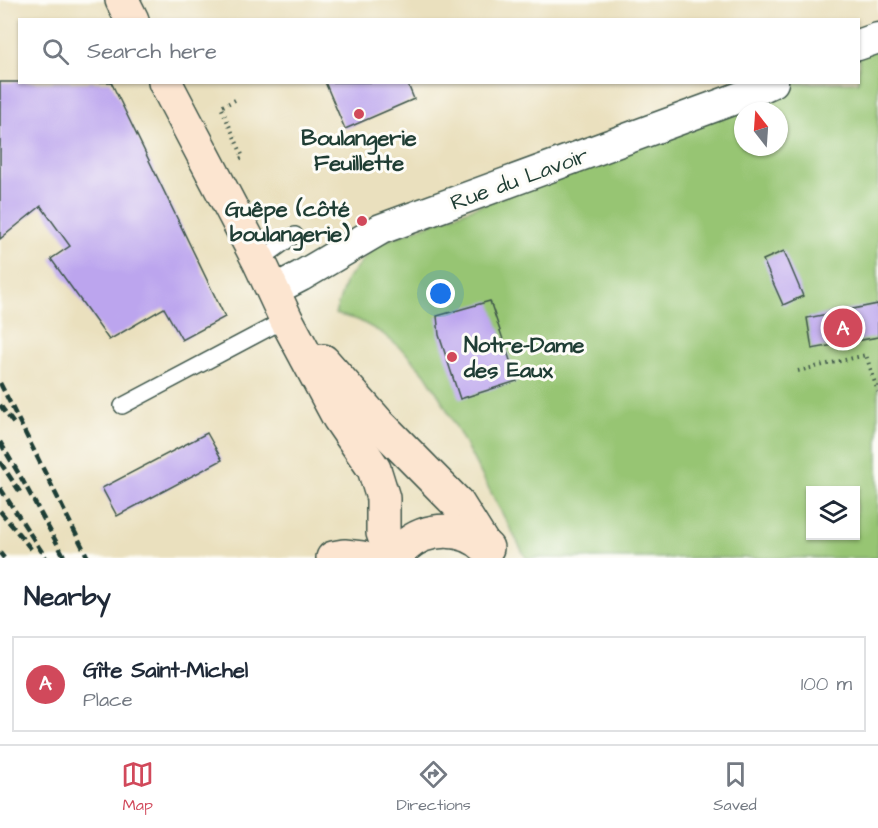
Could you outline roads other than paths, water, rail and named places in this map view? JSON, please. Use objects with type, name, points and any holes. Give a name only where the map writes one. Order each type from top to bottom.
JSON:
[{"type":"main road","points":[[122,0],[131,18]]},
{"type":"main road","points":[[166,84],[339,418],[374,470],[383,498],[383,533],[393,558],[417,537],[434,532],[451,531],[468,535],[489,551]]},
{"type":"main road","points":[[279,305],[378,423],[458,504],[489,551]]},
{"type":"main road","points":[[333,558],[344,556],[362,558]]},
{"type":"street","points":[[860,44],[878,38]]},
{"type":"street","name":"Rue du Lavoir","points":[[279,305],[301,276],[381,229],[743,96],[769,84]]},
{"type":"lane","points":[[259,261],[295,235]]},
{"type":"lane","points":[[122,406],[279,305]]},
{"type":"railway","points":[[0,383],[88,558]]},
{"type":"railway","points":[[0,405],[14,424]]},
{"type":"railway","points":[[0,442],[65,558]]},
{"type":"railway","points":[[0,462],[22,495]]},
{"type":"railway","points":[[0,488],[46,558]]},
{"type":"railway","points":[[0,511],[31,549]]},
{"type":"railway","points":[[0,553],[4,558]]},
{"type":"place","name":"Boulangerie Feuillette","points":[[359,114]]},
{"type":"place","name":"Guêpe (côté boulangerie)","points":[[362,221]]},
{"type":"place","name":"Gîte Saint-Michel","points":[[843,328]]},
{"type":"place","name":"Notre-Dame des Eaux","points":[[452,357]]}]
